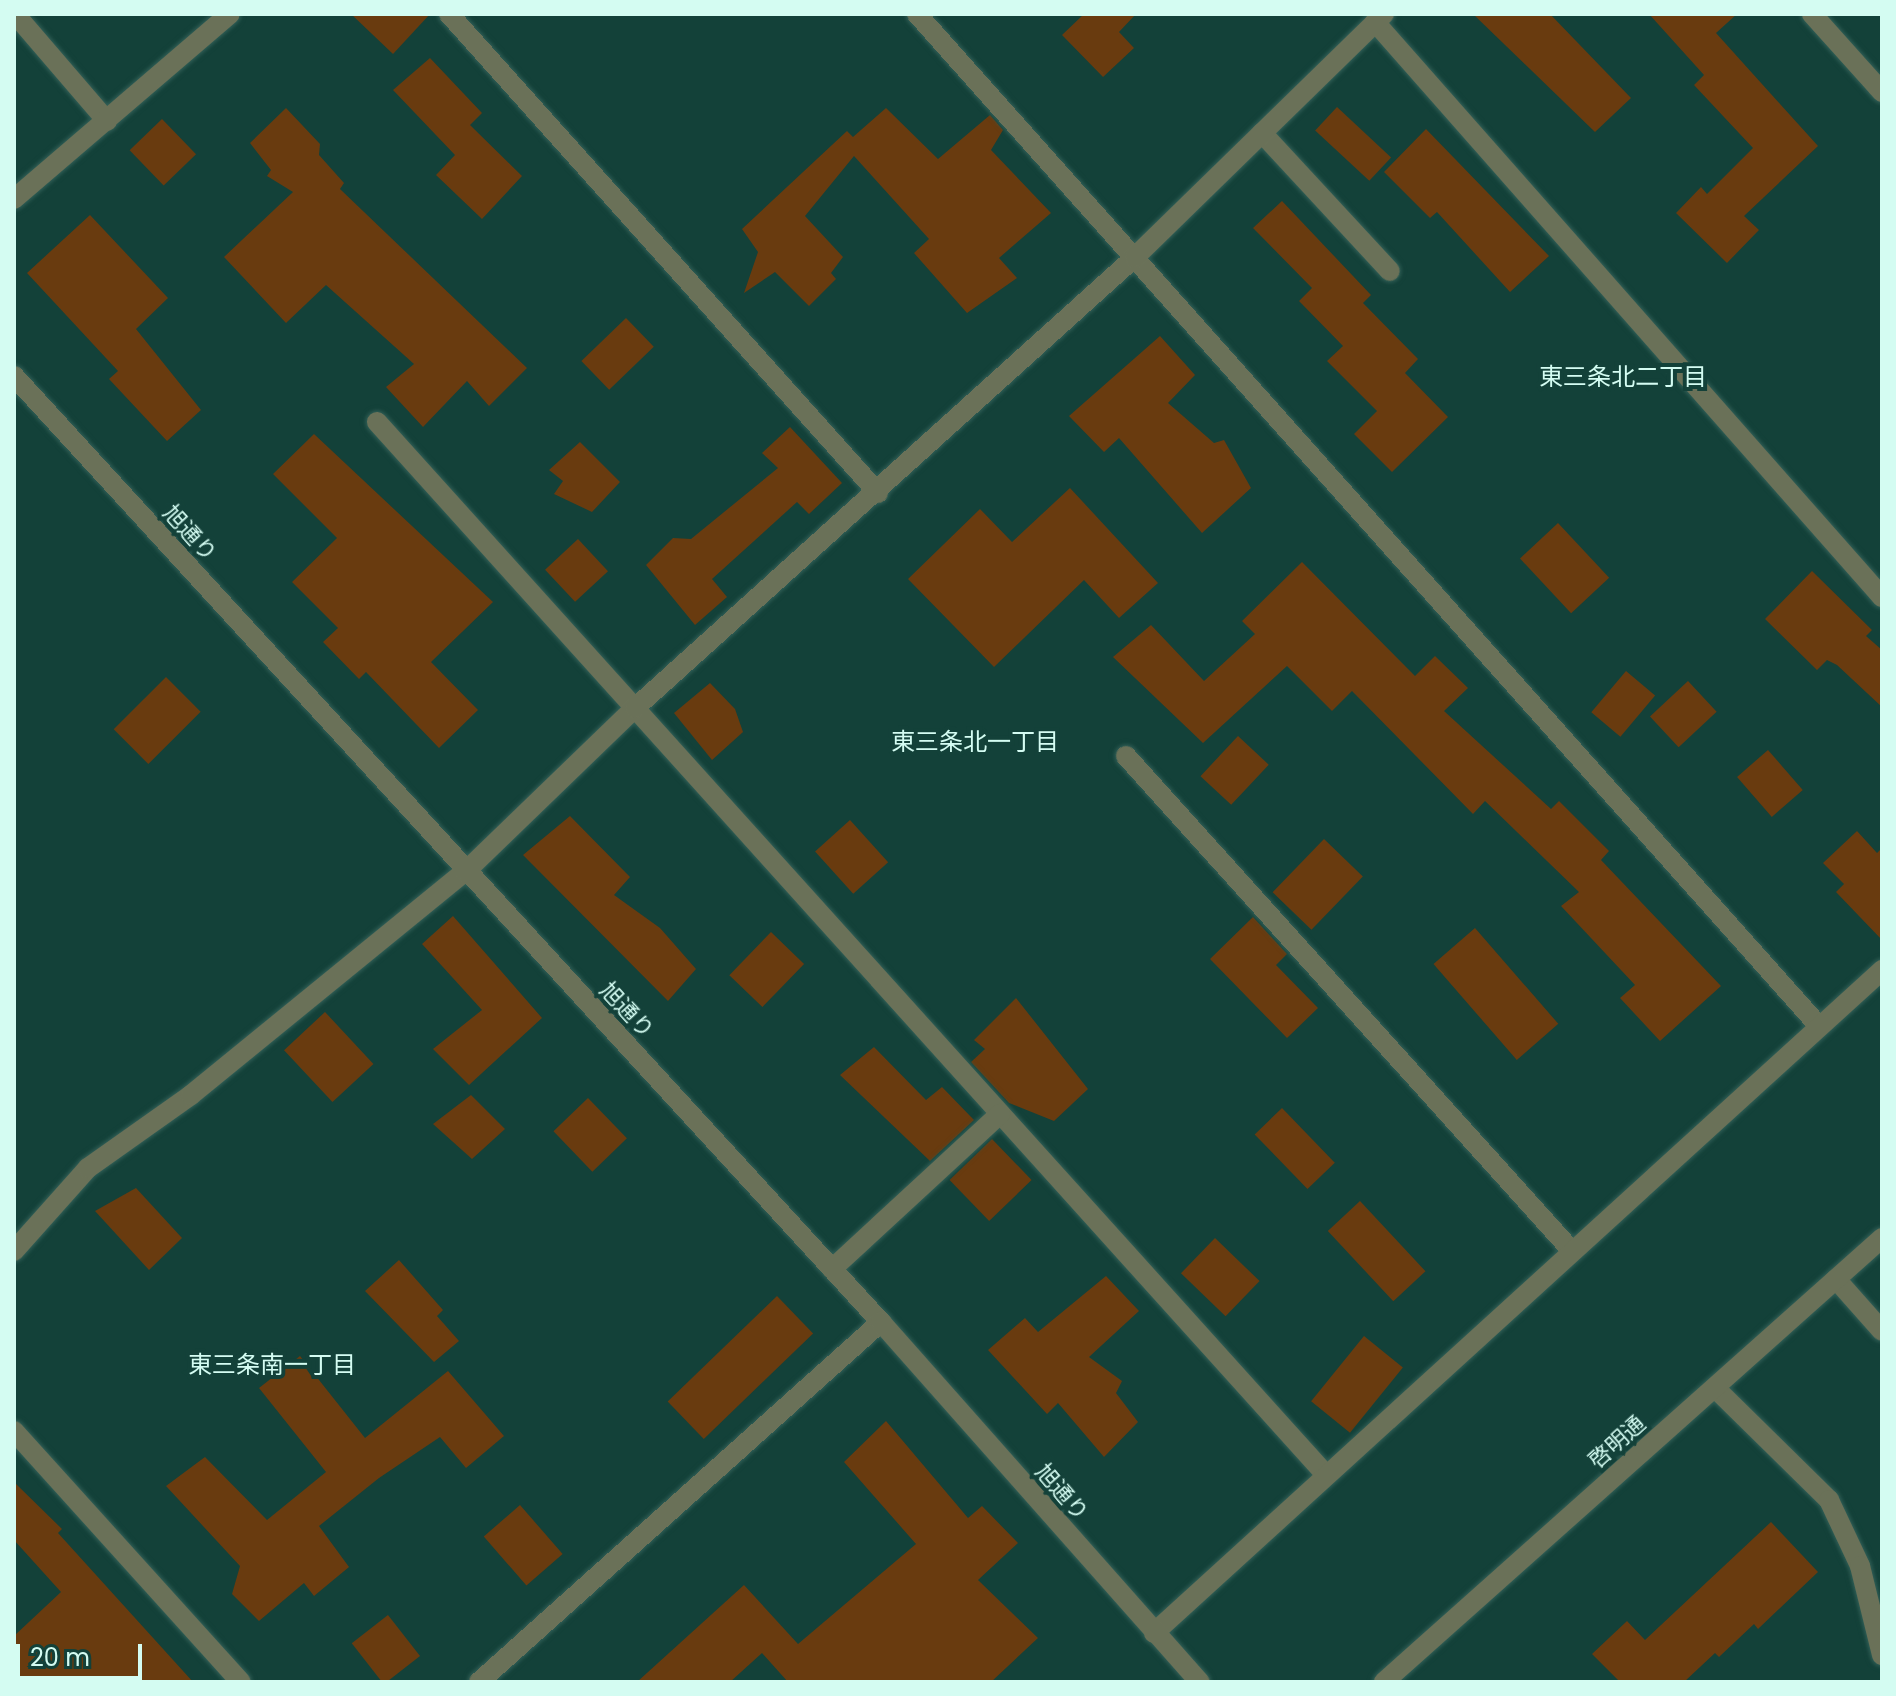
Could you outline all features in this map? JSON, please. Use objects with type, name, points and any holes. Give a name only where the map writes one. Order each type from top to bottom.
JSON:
[{"type":"street","points":[[15,14],[107,121]]},
{"type":"street","points":[[14,199],[230,14]]},
{"type":"street","points":[[449,14],[878,493]]},
{"type":"street","points":[[917,14],[1819,1026]]},
{"type":"street","points":[[1812,14],[1882,92]]},
{"type":"street","points":[[14,1251],[88,1168],[191,1095],[466,871],[635,708],[878,493],[1135,257],[1380,18],[1882,597]]},
{"type":"street","points":[[1262,133],[1390,271]]},
{"type":"street","name":"旭通り","points":[[14,376],[881,1322],[1200,1682]]},
{"type":"street","points":[[377,422],[1326,1475]]},
{"type":"street","points":[[1126,756],[1572,1251]]},
{"type":"street","points":[[1154,1633],[1882,970]]},
{"type":"street","points":[[832,1269],[1000,1114]]},
{"type":"street","name":"啓明通","points":[[1384,1682],[1882,1238]]},
{"type":"street","points":[[1836,1279],[1882,1331]]},
{"type":"street","points":[[479,1682],[881,1322]]},
{"type":"street","points":[[1715,1388],[1829,1500],[1860,1566],[1882,1655]]},
{"type":"street","points":[[14,1431],[241,1682]]},
{"type":"building","points":[[351,14],[430,14],[393,54]]},
{"type":"building","points":[[1084,14],[1136,14],[1119,32],[1134,48],[1103,77],[1062,35]]},
{"type":"building","points":[[1473,14],[1550,14],[1631,98],[1595,132]]},
{"type":"building","points":[[1649,14],[1737,14],[1716,33],[1818,146],[1744,216],[1759,230],[1727,263],[1676,213],[1701,187],[1707,194],[1753,148],[1694,85],[1704,75]]},
{"type":"building","points":[[430,58],[482,113],[470,125],[522,176],[482,219],[436,175],[455,155],[393,90]]},
{"type":"building","points":[[1337,107],[1391,157],[1369,181],[1315,130]]},
{"type":"building","points":[[286,108],[320,144],[319,155],[344,183],[340,189],[527,368],[489,406],[467,381],[423,427],[386,387],[414,364],[326,285],[286,323],[224,257],[293,192],[267,176],[271,170],[250,143]]},
{"type":"building","points":[[886,108],[938,159],[990,115],[1003,130],[991,150],[1051,213],[999,258],[1017,278],[967,313],[914,253],[929,239],[854,156],[805,216],[843,257],[831,273],[836,279],[809,306],[775,272],[744,293],[758,252],[742,229],[847,131],[853,137]]},
{"type":"building","points":[[162,119],[196,154],[164,186],[130,150]]},
{"type":"building","points":[[1426,129],[1549,256],[1510,292],[1437,212],[1430,218],[1384,172]]},
{"type":"building","points":[[1282,201],[1371,295],[1363,303],[1418,359],[1405,373],[1448,417],[1392,472],[1354,434],[1377,411],[1327,361],[1343,346],[1299,301],[1312,288],[1253,228]]},
{"type":"building","points":[[90,215],[168,298],[136,329],[201,410],[167,441],[109,379],[118,371],[27,273]]},
{"type":"building","points":[[626,318],[654,347],[609,390],[581,361]]},
{"type":"building","points":[[1160,336],[1195,375],[1168,403],[1214,443],[1224,440],[1251,488],[1202,533],[1119,438],[1104,452],[1069,416]]},
{"type":"building","points":[[790,427],[842,483],[809,514],[797,502],[712,579],[727,597],[695,625],[646,565],[673,538],[691,539],[778,468],[762,453]]},
{"type":"building","points":[[314,434],[493,602],[431,662],[478,710],[439,748],[366,672],[359,679],[323,642],[338,628],[292,582],[337,538],[273,474]]},
{"type":"building","points":[[580,442],[620,482],[592,512],[554,494],[563,481],[549,470]]},
{"type":"building","points":[[1070,488],[1158,583],[1119,618],[1084,580],[994,667],[908,579],[980,509],[1012,542]]},
{"type":"building","points":[[1558,523],[1609,578],[1571,613],[1520,558]]},
{"type":"building","points":[[578,539],[608,571],[575,602],[545,570]]},
{"type":"building","points":[[1302,562],[1415,676],[1435,656],[1468,688],[1444,711],[1551,809],[1559,801],[1609,851],[1601,860],[1721,986],[1660,1041],[1620,998],[1635,985],[1561,906],[1579,892],[1485,801],[1473,814],[1352,691],[1332,711],[1287,666],[1203,743],[1113,657],[1151,625],[1204,681],[1255,634],[1242,621]]},
{"type":"building","points":[[1812,571],[1872,630],[1866,636],[1882,650],[1882,707],[1837,665],[1827,660],[1817,670],[1765,619]]},
{"type":"building","points":[[1626,671],[1655,695],[1620,737],[1591,712]]},
{"type":"building","points":[[166,677],[201,712],[148,764],[114,729]]},
{"type":"building","points":[[1688,681],[1717,712],[1679,747],[1650,716]]},
{"type":"building","points":[[710,683],[735,709],[743,732],[712,760],[674,713]]},
{"type":"building","points":[[1238,736],[1269,765],[1231,805],[1200,776]]},
{"type":"building","points":[[1768,750],[1803,790],[1772,817],[1737,777]]},
{"type":"building","points":[[570,816],[630,877],[614,895],[660,928],[696,969],[668,1001],[523,855]]},
{"type":"building","points":[[850,820],[888,862],[853,894],[815,851]]},
{"type":"building","points":[[1857,831],[1877,853],[1882,848],[1882,940],[1836,892],[1844,884],[1823,863]]},
{"type":"building","points":[[1324,839],[1363,877],[1311,930],[1273,892]]},
{"type":"building","points":[[453,916],[542,1018],[469,1085],[433,1049],[482,1010],[422,944]]},
{"type":"building","points":[[1253,917],[1287,954],[1276,965],[1318,1008],[1287,1038],[1210,959]]},
{"type":"building","points":[[1475,928],[1558,1024],[1517,1060],[1433,964]]},
{"type":"building","points":[[771,932],[804,964],[762,1007],[729,975]]},
{"type":"building","points":[[1016,998],[1088,1089],[1054,1121],[1009,1103],[971,1062],[985,1049],[974,1040]]},
{"type":"building","points":[[325,1012],[373,1064],[332,1102],[284,1050]]},
{"type":"building","points":[[874,1047],[926,1100],[942,1087],[974,1120],[930,1161],[840,1075]]},
{"type":"building","points":[[471,1095],[505,1129],[472,1159],[433,1124]]},
{"type":"building","points":[[588,1098],[627,1138],[592,1172],[553,1131]]},
{"type":"building","points":[[1282,1108],[1335,1163],[1307,1189],[1255,1134]]},
{"type":"building","points":[[992,1139],[1032,1180],[989,1221],[950,1180]]},
{"type":"building","points":[[136,1188],[182,1238],[149,1270],[95,1211]]},
{"type":"building","points":[[1360,1201],[1425,1271],[1393,1301],[1328,1231]]},
{"type":"building","points":[[1215,1238],[1260,1281],[1226,1316],[1181,1273]]},
{"type":"building","points":[[399,1260],[443,1310],[437,1316],[459,1341],[434,1362],[365,1291]]},
{"type":"building","points":[[1106,1276],[1139,1311],[1089,1357],[1122,1381],[1116,1393],[1138,1422],[1104,1457],[1058,1403],[1047,1414],[988,1350],[1025,1318],[1038,1332]]},
{"type":"building","points":[[777,1296],[813,1333],[704,1439],[668,1402]]},
{"type":"building","points":[[1364,1336],[1403,1367],[1350,1433],[1311,1401]]},
{"type":"building","points":[[300,1356],[365,1438],[448,1371],[504,1436],[466,1468],[440,1437],[379,1478],[319,1526],[349,1567],[314,1596],[304,1583],[259,1621],[232,1594],[240,1566],[166,1486],[205,1457],[267,1520],[326,1472],[259,1388]]},
{"type":"building","points":[[886,1421],[968,1518],[982,1506],[1018,1543],[978,1580],[1038,1638],[991,1682],[788,1682],[762,1653],[730,1682],[637,1682],[744,1585],[798,1644],[916,1544],[844,1462]]},
{"type":"building","points":[[14,1482],[62,1529],[58,1533],[193,1682],[14,1682],[14,1636],[61,1592],[14,1540]]},
{"type":"building","points":[[520,1505],[563,1554],[526,1586],[484,1536]]},
{"type":"building","points":[[1771,1522],[1818,1572],[1758,1629],[1754,1624],[1719,1657],[1715,1653],[1684,1682],[1620,1682],[1592,1654],[1627,1621],[1645,1640]]},
{"type":"building","points":[[388,1615],[420,1656],[387,1682],[382,1682],[352,1643]]},
{"type":"district","name":"東三条北二丁目","points":[[1623,377]]},
{"type":"district","name":"東三条北一丁目","points":[[975,742]]},
{"type":"district","name":"東三条南一丁目","points":[[272,1365]]}]
